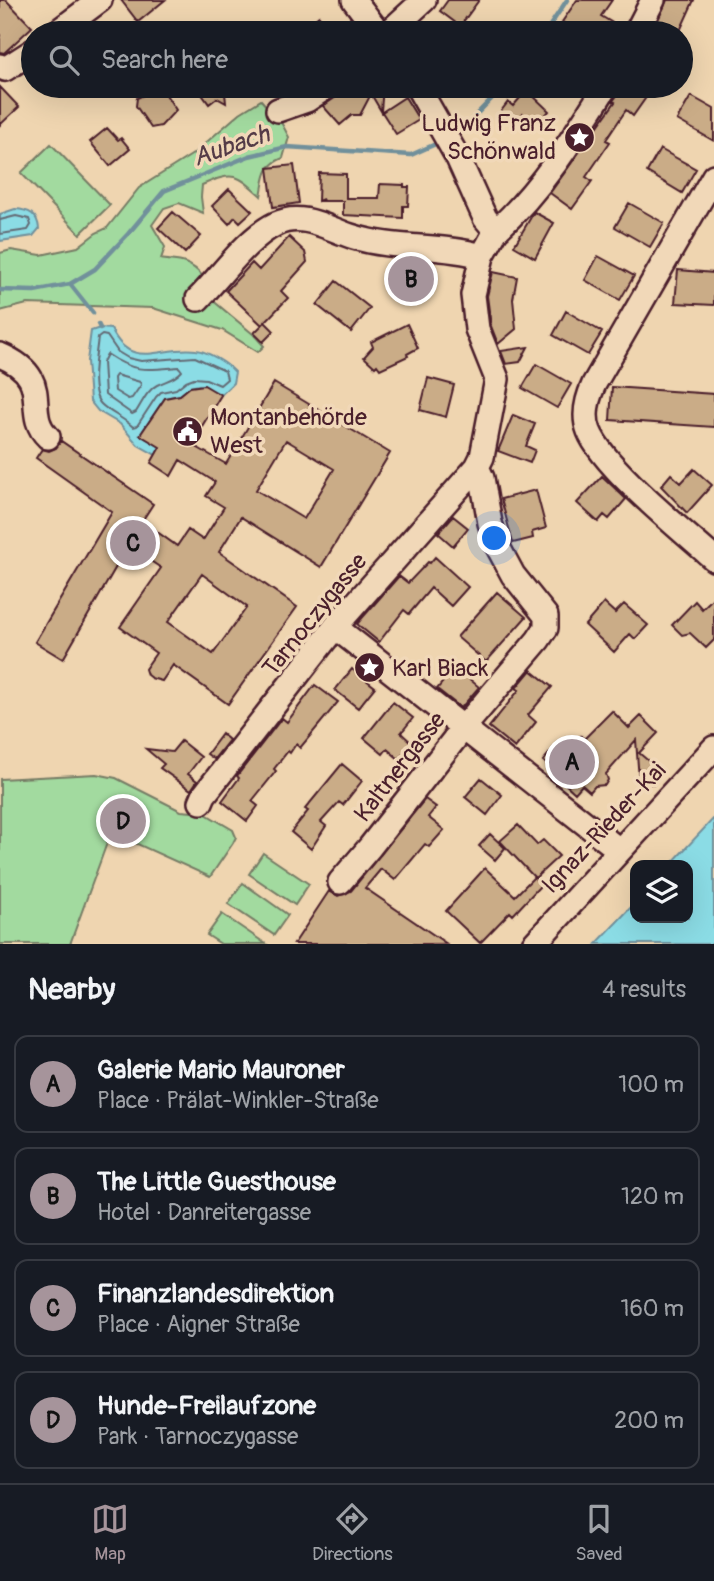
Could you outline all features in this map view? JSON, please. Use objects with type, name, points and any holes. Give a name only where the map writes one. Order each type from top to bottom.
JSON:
[{"type":"street","points":[[72,21],[100,0]]},
{"type":"street","points":[[354,0],[370,21]]},
{"type":"street","points":[[401,21],[424,0]]},
{"type":"street","points":[[642,21],[653,0]]},
{"type":"street","points":[[0,66],[5,69],[21,59]]},
{"type":"street","points":[[278,110],[310,98]]},
{"type":"street","points":[[424,98],[447,138],[481,211],[496,231]]},
{"type":"street","points":[[477,467],[484,449],[497,383],[496,371],[482,344],[475,317],[474,290],[482,256],[496,231],[514,215],[555,163],[598,98]]},
{"type":"street","points":[[714,176],[594,384],[586,411],[589,431],[603,454],[714,559]]},
{"type":"street","points":[[198,299],[260,236],[274,225],[290,219],[309,220],[354,237],[384,244],[460,251],[482,256]]},
{"type":"street","points":[[0,355],[14,361],[30,376],[37,400],[38,422],[48,437]]},
{"type":"street","name":"Kaltnergasse","points":[[340,882],[546,628],[546,616],[513,575],[498,547],[477,467]]},
{"type":"street","name":"Tarnoczygasse","points":[[201,802],[335,627],[477,467]]},
{"type":"street","points":[[335,627],[619,850]]},
{"type":"street","name":"Ignaz-Rieder-Kai","points":[[534,944],[714,748]]},
{"type":"green space","points":[[261,100],[282,124],[289,137],[283,158],[276,161],[266,173],[261,196],[240,179],[221,178],[202,185],[203,213],[179,203],[164,208],[152,225],[165,247],[161,259],[185,263],[199,273],[209,288],[211,299],[264,346],[258,352],[222,330],[153,308],[27,304],[0,311],[0,253],[11,250],[41,255],[78,247],[107,228],[139,188],[193,154],[240,113]]},
{"type":"green space","points":[[51,144],[110,205],[80,234],[21,173]]},
{"type":"green space","points":[[96,774],[116,778],[181,811],[204,813],[233,830],[236,837],[210,877],[111,832],[70,944],[0,944],[0,779]]},
{"type":"green space","points":[[263,853],[309,884],[295,905],[249,874]]},
{"type":"green space","points":[[243,883],[288,915],[274,935],[228,904]]},
{"type":"green space","points":[[222,914],[266,944],[221,944],[207,935]]},
{"type":"water","points":[[15,209],[32,214],[39,229],[33,236],[0,241],[0,214]]},
{"type":"water","points":[[111,329],[128,350],[138,353],[183,349],[206,353],[235,372],[233,383],[221,395],[199,385],[190,387],[180,395],[165,398],[140,435],[160,447],[156,455],[138,445],[120,424],[98,411],[90,401],[87,361],[91,331]]},
{"type":"water","points":[[714,818],[714,944],[596,944],[630,908],[630,923],[693,923],[693,860],[675,860]]},
{"type":"building","points":[[0,0],[6,0],[26,21],[21,21],[21,37],[4,53],[0,52]]},
{"type":"building","points":[[121,0],[165,0],[139,21]]},
{"type":"building","points":[[448,0],[479,0],[464,21],[453,21],[440,11]]},
{"type":"building","points":[[577,0],[612,0],[601,16],[609,21],[563,21]]},
{"type":"building","points":[[667,0],[694,0],[684,21],[657,21]]},
{"type":"building","points":[[0,87],[19,107],[0,125]]},
{"type":"building","points":[[693,97],[714,109],[714,141],[677,120],[690,98]]},
{"type":"building","points":[[137,98],[168,98],[176,110],[161,126],[151,128],[136,106]]},
{"type":"building","points":[[205,98],[217,98],[209,104]]},
{"type":"building","points":[[335,98],[369,98],[360,115],[352,115],[340,125],[323,106]]},
{"type":"building","points":[[373,98],[382,98],[381,111]]},
{"type":"building","points":[[406,98],[419,120],[396,134],[382,112]]},
{"type":"building","points":[[520,98],[535,98],[549,111],[536,126],[523,114],[515,123],[501,111],[508,102],[513,106]]},
{"type":"building","points":[[615,98],[646,98],[633,116],[626,110],[606,140],[610,142],[586,177],[592,181],[572,209],[550,193],[615,102]]},
{"type":"building","points":[[107,128],[130,149],[110,166],[90,142]]},
{"type":"building","points":[[660,149],[696,169],[682,193],[647,172]]},
{"type":"building","points":[[294,165],[299,203],[273,207],[268,168]]},
{"type":"building","points":[[319,173],[346,174],[346,198],[379,198],[380,184],[409,187],[408,206],[403,206],[403,218],[343,215],[343,201],[318,201]]},
{"type":"building","points":[[229,189],[252,211],[240,222],[235,217],[229,224],[212,206]]},
{"type":"building","points":[[629,203],[664,223],[650,247],[615,227]]},
{"type":"building","points":[[173,212],[201,236],[185,253],[158,228]]},
{"type":"building","points":[[534,212],[554,223],[535,258],[514,246]]},
{"type":"building","points":[[289,237],[305,252],[307,262],[281,291],[288,298],[262,325],[226,291],[252,263],[259,270]]},
{"type":"building","points":[[598,256],[634,276],[620,300],[585,280]]},
{"type":"building","points":[[390,265],[416,266],[416,297],[389,297]]},
{"type":"building","points":[[678,270],[714,273],[714,305],[675,303]]},
{"type":"building","points":[[493,272],[517,277],[513,299],[516,329],[498,344],[491,326],[487,296]]},
{"type":"building","points":[[336,281],[370,308],[351,332],[317,305]]},
{"type":"building","points":[[566,311],[602,332],[588,355],[553,335]]},
{"type":"building","points":[[265,322],[274,331],[263,342],[254,333]]},
{"type":"building","points":[[407,324],[418,348],[407,354],[408,356],[380,369],[364,357],[373,347],[371,342]]},
{"type":"building","points":[[528,347],[520,362],[506,364],[501,351]]},
{"type":"building","points":[[536,364],[571,384],[557,408],[522,388]]},
{"type":"building","points":[[428,378],[454,385],[446,417],[420,410]]},
{"type":"building","points":[[274,383],[390,453],[321,567],[241,517],[219,552],[297,607],[228,704],[173,665],[162,681],[147,675],[145,669],[156,653],[120,627],[161,568],[128,546],[63,659],[35,642],[112,512],[36,458],[42,449],[49,451],[56,448],[61,441],[153,504],[142,521],[177,546],[188,530],[203,540],[224,507],[206,496],[215,482],[180,460],[171,476],[151,463],[160,447],[140,435],[165,398],[180,395],[190,387],[204,385],[221,395],[191,444],[226,464]],"holes":[[[286,440],[334,469],[304,519],[256,490]],[[202,574],[247,607],[213,654],[168,622]]]},
{"type":"building","points":[[612,387],[714,394],[714,427],[610,420]]},
{"type":"building","points":[[513,415],[535,424],[526,446],[535,450],[530,463],[498,451]]},
{"type":"building","points":[[694,469],[712,485],[687,513],[661,486],[671,474],[681,483]]},
{"type":"building","points":[[602,476],[626,499],[609,519],[604,515],[598,522],[577,503]]},
{"type":"building","points":[[536,490],[546,528],[532,532],[533,538],[513,543],[501,499]]},
{"type":"building","points":[[453,516],[468,528],[453,546],[438,533]]},
{"type":"building","points":[[435,557],[468,587],[451,606],[431,588],[409,614],[404,610],[379,642],[357,624],[399,576],[408,583]]},
{"type":"building","points":[[497,592],[526,617],[486,662],[457,637]]},
{"type":"building","points":[[714,597],[714,640],[706,648],[690,633],[682,635],[672,625],[695,601],[702,609]]},
{"type":"building","points":[[604,603],[615,613],[624,604],[648,625],[635,639],[630,634],[614,652],[585,625]]},
{"type":"building","points":[[455,667],[479,687],[461,708],[437,689]]},
{"type":"building","points":[[352,669],[375,687],[358,708],[335,690]]},
{"type":"building","points":[[531,670],[552,687],[528,715],[536,722],[515,748],[489,727],[519,690],[516,688]]},
{"type":"building","points":[[315,685],[338,702],[300,748],[296,744],[274,769],[276,771],[252,801],[258,806],[247,821],[222,801],[239,778],[237,776],[282,718],[287,722]]},
{"type":"building","points":[[393,702],[413,718],[401,733],[412,743],[399,759],[387,749],[383,754],[364,738]]},
{"type":"building","points":[[612,711],[629,728],[641,716],[658,733],[639,753],[658,769],[659,777],[654,784],[644,784],[639,780],[636,740],[606,774],[608,780],[605,785],[595,786],[590,792],[582,785],[575,793],[543,761],[554,748],[562,755],[581,736],[584,739]]},
{"type":"building","points":[[222,734],[229,740],[214,759],[207,754]]},
{"type":"building","points":[[181,741],[201,757],[188,774],[197,781],[191,790],[160,768],[164,764],[146,749],[172,752]]},
{"type":"building","points":[[342,764],[362,781],[343,805],[339,802],[321,822],[326,826],[311,849],[291,832],[308,811],[305,809]]},
{"type":"building","points":[[481,778],[502,795],[487,815],[465,797]]},
{"type":"building","points":[[425,799],[436,807],[428,817],[444,830],[429,847],[425,844],[395,880],[381,869],[365,888],[447,944],[294,944],[329,891],[338,896],[351,891]]},
{"type":"building","points":[[518,825],[537,845],[543,840],[559,856],[535,878],[500,841]]},
{"type":"building","points":[[490,834],[505,848],[495,860],[479,846]]},
{"type":"building","points":[[485,868],[515,896],[534,877],[541,885],[513,915],[510,912],[480,943],[446,911]]},
{"type":"waterway","name":"Aubach","points":[[553,21],[567,0]]},
{"type":"waterway","name":"Aubach","points":[[454,133],[467,124],[492,98]]},
{"type":"waterway","name":"Aubach","points":[[0,290],[34,291],[70,284],[95,269],[164,191],[249,156],[287,147],[411,155],[440,142]]},
{"type":"waterway","name":"Aubach","points":[[70,284],[93,313]]},
{"type":"waterway","name":"Aubach","points":[[98,324],[100,328]]},
{"type":"place","name":"Ludwig Franz Schönwald","points":[[579,137]]},
{"type":"place","name":"The Little Guesthouse","points":[[411,279]]},
{"type":"place","name":"Montanbehörde West","points":[[187,431]]},
{"type":"place","name":"Finanzlandesdirektion","points":[[133,543]]},
{"type":"place","name":"Karl Biack","points":[[369,668]]},
{"type":"place","name":"Galerie Mario Mauroner","points":[[572,762]]},
{"type":"place","name":"Hunde-Freilaufzone","points":[[123,821]]}]
